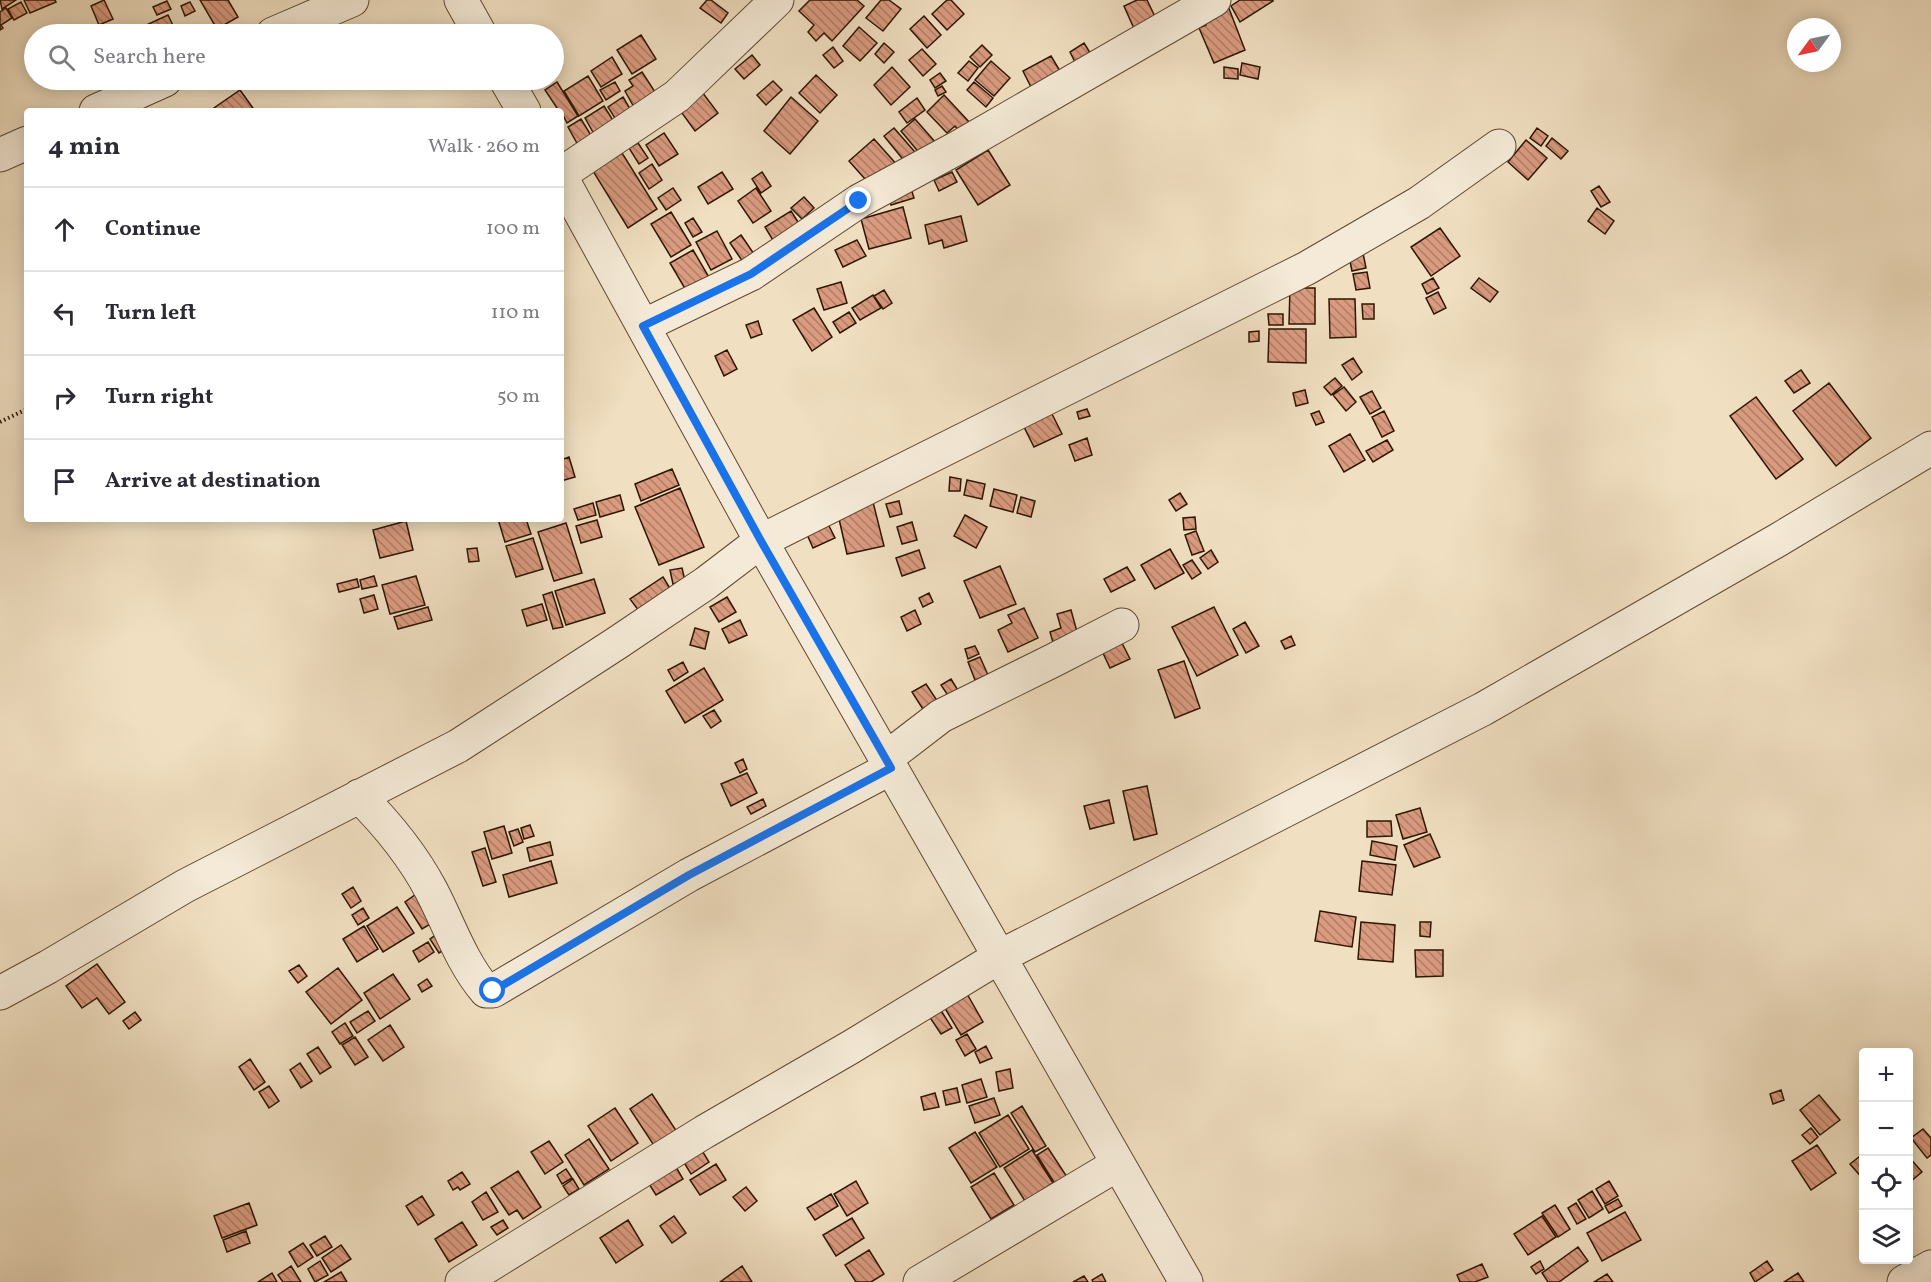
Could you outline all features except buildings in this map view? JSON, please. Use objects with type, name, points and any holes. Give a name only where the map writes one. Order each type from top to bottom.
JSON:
[{"type":"street","points":[[296,24],[352,0]]},
{"type":"street","points":[[461,0],[474,24]]},
{"type":"street","points":[[564,173],[677,96],[777,0]]},
{"type":"street","points":[[643,326],[751,274],[859,201],[957,148],[1214,0]]},
{"type":"street","points":[[103,108],[143,90]]},
{"type":"street","points":[[512,90],[522,108]]},
{"type":"street","points":[[0,155],[24,143]]},
{"type":"street","points":[[0,993],[185,886],[458,746],[706,583],[761,541],[1307,268],[1419,203],[1499,146]]},
{"type":"street","points":[[564,181],[761,541],[1186,1282]]},
{"type":"street","points":[[462,1282],[704,1132],[999,957],[1483,709],[1778,540],[1931,448]]},
{"type":"street","points":[[358,796],[387,823],[417,865],[477,982],[486,991],[493,991],[689,875],[888,764],[941,716],[1122,625]]},
{"type":"street","points":[[920,1282],[1118,1164]]},
{"type":"street","points":[[1904,1282],[1931,1267]]},
{"type":"path","points":[[0,422],[24,410]]},
{"type":"route","points":[[493,991],[689,875],[891,768],[761,541],[643,326],[751,274],[859,201]]}]
